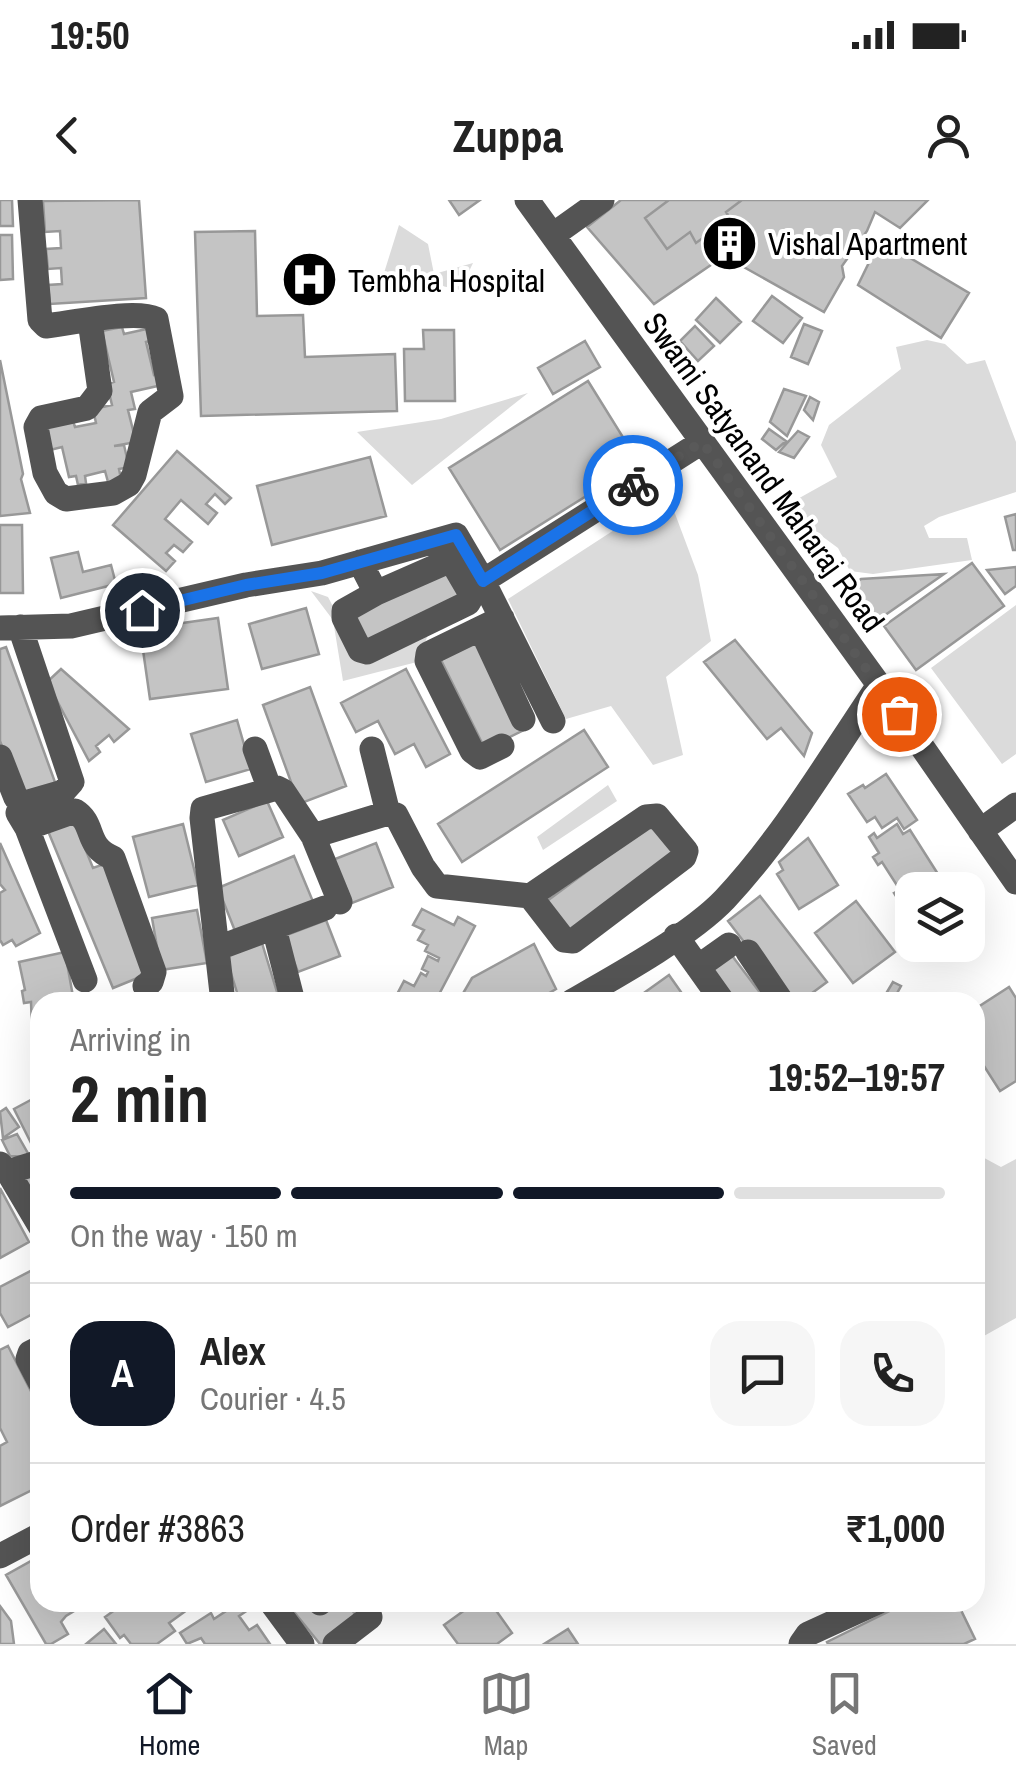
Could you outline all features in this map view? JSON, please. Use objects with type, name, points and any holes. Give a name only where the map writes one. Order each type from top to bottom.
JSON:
[{"type":"street","points":[[30,200],[40,320],[46,326],[147,314],[156,319],[171,396],[150,412],[129,484],[112,493],[66,499],[56,493],[45,473],[36,428],[40,418],[86,408],[100,391],[90,321]]},
{"type":"street","name":"Swami Satyanand Maharaj Road","points":[[526,200],[879,686],[1016,882]]},
{"type":"street","points":[[552,236],[602,200]]},
{"type":"street","points":[[483,581],[702,442]]},
{"type":"street","points":[[0,757],[16,798],[25,803],[63,792],[72,782],[10,627],[71,626],[360,562],[456,535],[483,581],[492,624],[524,719]]},
{"type":"street","points":[[451,560],[472,596],[468,603],[367,652],[360,650],[344,611],[376,593],[451,560]]},
{"type":"street","points":[[360,562],[376,593]]},
{"type":"street","points":[[492,624],[553,721]]},
{"type":"street","points":[[492,624],[428,654],[427,661],[472,751],[480,757],[502,746]]},
{"type":"street","points":[[587,992],[676,936],[725,898],[786,820],[879,686]]},
{"type":"street","points":[[255,749],[270,790]]},
{"type":"street","points":[[372,749],[388,813]]},
{"type":"street","points":[[218,948],[333,905],[313,836],[283,791],[270,790],[204,809],[222,992]]},
{"type":"street","points":[[0,791],[27,828],[85,980]]},
{"type":"street","points":[[980,830],[1016,805]]},
{"type":"street","points":[[27,828],[74,811],[83,816],[93,845],[113,858],[154,972],[145,986]]},
{"type":"street","points":[[313,836],[388,813],[396,815],[438,886],[530,896],[646,817],[657,816],[666,823],[686,851],[684,857],[573,941],[564,940],[530,896]]},
{"type":"street","points":[[274,928],[291,992]]},
{"type":"street","points":[[676,936],[716,992]]},
{"type":"street","points":[[698,967],[738,949],[774,992]]},
{"type":"street","points":[[30,1164],[4,1168],[30,1210]]},
{"type":"street","points":[[0,1556],[30,1540]]},
{"type":"street","points":[[278,1612],[302,1644]]},
{"type":"street","points":[[335,1644],[370,1617],[368,1612]]},
{"type":"street","points":[[801,1644],[808,1634],[856,1612]]},
{"type":"shaded area","points":[[399,225],[428,244],[434,274],[473,263],[460,290],[384,273]]},
{"type":"shaded area","points":[[927,340],[945,344],[967,364],[985,360],[1016,442],[1016,492],[939,517],[924,526],[929,538],[967,538],[972,560],[873,574],[850,571],[838,548],[811,528],[794,501],[837,477],[821,445],[829,425],[901,369],[896,347]]},
{"type":"shaded area","points":[[528,393],[412,485],[357,432],[441,419]]},
{"type":"shaded area","points":[[668,495],[698,575],[711,641],[666,677],[683,755],[653,765],[611,706],[566,719],[508,599]]},
{"type":"shaded area","points":[[311,591],[328,597],[361,660],[428,635],[417,662],[343,681],[333,620]]},
{"type":"shaded area","points":[[1016,605],[1016,754],[1002,764],[931,668]]},
{"type":"shaded area","points":[[608,785],[617,801],[543,850],[537,837]]},
{"type":"shaded area","points":[[985,1158],[1001,1167],[1016,1159],[1016,1318],[985,1335]]},
{"type":"building","points":[[0,200],[12,200],[13,226],[0,226]]},
{"type":"building","points":[[139,200],[146,298],[50,304],[48,285],[62,284],[61,268],[48,269],[46,249],[61,248],[60,231],[45,232],[43,201]]},
{"type":"building","points":[[449,200],[480,200],[459,215]]},
{"type":"building","name":"Vishal Apartment","points":[[621,200],[928,200],[900,228],[875,212],[867,231],[842,266],[844,277],[824,312],[724,256],[654,304],[587,227]]},
{"type":"building","points":[[669,200],[742,200],[726,212],[730,218],[696,243],[690,232],[667,249],[645,218]]},
{"type":"building","points":[[255,231],[257,316],[303,315],[305,357],[395,354],[397,411],[201,416],[195,232]]},
{"type":"building","points":[[0,235],[12,235],[13,279],[0,280]]},
{"type":"building","points":[[880,240],[969,293],[941,338],[858,285]]},
{"type":"building","points":[[772,296],[802,318],[783,343],[753,321]]},
{"type":"building","points":[[716,298],[741,322],[720,343],[696,320]]},
{"type":"building","points":[[804,324],[822,331],[808,364],[791,357]]},
{"type":"building","points":[[695,326],[714,346],[698,361],[680,341]]},
{"type":"building","points":[[122,327],[124,334],[151,328],[154,340],[146,342],[154,375],[159,374],[162,385],[131,392],[135,409],[128,410],[136,442],[114,446],[124,445],[129,467],[119,469],[121,479],[108,482],[105,471],[85,476],[86,483],[78,485],[76,476],[69,477],[62,447],[50,450],[43,424],[72,418],[75,427],[96,423],[93,409],[112,405],[107,384],[114,382],[102,331]]},
{"type":"building","points":[[423,330],[454,330],[455,401],[405,401],[404,349],[424,349]]},
{"type":"building","points":[[585,341],[600,367],[553,394],[538,368]]},
{"type":"building","points":[[0,360],[30,513],[0,516]]},
{"type":"building","points":[[588,381],[639,463],[500,550],[449,468]]},
{"type":"building","points":[[784,389],[806,396],[787,436],[770,422]]},
{"type":"building","points":[[810,397],[819,402],[813,420],[804,410]]},
{"type":"building","points":[[769,429],[786,441],[776,450],[762,439]]},
{"type":"building","points":[[798,431],[809,437],[794,458],[779,452]]},
{"type":"building","points":[[177,451],[231,498],[225,504],[215,494],[206,504],[217,513],[208,524],[181,500],[165,519],[192,542],[183,552],[174,545],[166,553],[175,561],[166,571],[113,525]]},
{"type":"building","points":[[370,457],[386,516],[272,545],[257,486]]},
{"type":"building","points":[[1016,514],[1016,550],[1013,550],[1005,517]]},
{"type":"building","points":[[0,525],[22,525],[23,593],[0,593]]},
{"type":"building","points":[[78,552],[83,572],[111,565],[116,584],[61,598],[51,558]]},
{"type":"building","points":[[972,563],[1004,606],[916,670],[884,626]]},
{"type":"building","points":[[450,565],[466,597],[365,647],[349,614]]},
{"type":"building","points":[[1016,567],[1016,586],[1005,594],[987,570]]},
{"type":"building","points":[[944,574],[878,620],[851,587],[861,579]]},
{"type":"building","points":[[306,608],[319,654],[262,669],[249,624]]},
{"type":"building","points":[[218,618],[228,689],[150,699],[140,629]]},
{"type":"building","points":[[478,635],[524,730],[485,749],[438,654]]},
{"type":"building","points":[[735,640],[812,733],[804,756],[781,728],[767,739],[704,662]]},
{"type":"building","points":[[6,647],[56,785],[21,798],[0,741],[0,649]]},
{"type":"building","points":[[61,669],[129,729],[114,742],[109,735],[96,746],[100,752],[89,761],[47,682]]},
{"type":"building","points":[[406,669],[450,754],[426,767],[414,744],[395,754],[378,721],[356,732],[341,703]]},
{"type":"building","points":[[310,687],[346,786],[299,804],[263,705]]},
{"type":"building","points":[[237,720],[251,769],[206,782],[191,734]]},
{"type":"building","points":[[584,730],[608,767],[462,862],[438,824]]},
{"type":"building","points":[[886,774],[917,820],[904,829],[897,818],[882,828],[875,817],[867,822],[848,794]]},
{"type":"building","points":[[267,801],[283,837],[239,856],[223,820]]},
{"type":"building","points":[[656,820],[681,852],[568,937],[543,904]]},
{"type":"building","points":[[74,821],[93,868],[110,862],[145,975],[113,988],[48,831]]},
{"type":"building","points":[[183,824],[198,885],[149,897],[133,837]]},
{"type":"building","points":[[897,824],[903,834],[910,830],[937,872],[895,872],[895,882],[882,862],[878,865],[873,857],[879,853],[869,837],[874,833],[877,838]]},
{"type":"building","points":[[808,838],[838,885],[799,909],[777,874],[783,870],[779,862]]},
{"type":"building","points":[[0,843],[40,933],[16,946],[12,940],[3,945],[0,940],[0,893],[5,890],[0,884]]},
{"type":"building","points":[[376,843],[393,887],[347,905],[330,861]]},
{"type":"building","points":[[294,856],[314,904],[237,936],[218,888]]},
{"type":"building","points":[[760,896],[827,982],[814,992],[782,992],[728,921]]},
{"type":"building","points":[[856,901],[895,952],[853,983],[815,933]]},
{"type":"building","points":[[422,909],[454,925],[458,917],[475,926],[440,992],[398,992],[404,981],[414,986],[421,973],[426,976],[428,972],[422,969],[428,956],[438,961],[439,958],[425,951],[428,945],[418,940],[424,930],[413,925]]},
{"type":"building","points":[[197,910],[207,963],[161,970],[152,918]]},
{"type":"building","points":[[326,920],[340,956],[298,972],[284,936]]},
{"type":"building","points":[[262,943],[277,992],[237,992],[225,954]]},
{"type":"building","points":[[534,944],[556,989],[464,992],[472,978]]},
{"type":"building","points":[[727,949],[759,992],[720,992],[703,970]]},
{"type":"building","points":[[65,952],[72,992],[30,992],[30,1002],[24,1003],[19,962]]},
{"type":"building","points":[[669,975],[681,992],[645,992]]},
{"type":"building","points":[[893,982],[901,986],[898,992],[887,992]]},
{"type":"building","points":[[1009,987],[1016,998],[1016,1081],[1000,1091],[985,1068],[985,1003]]},
{"type":"building","points":[[30,1100],[30,1141],[14,1109]]},
{"type":"building","points":[[6,1108],[19,1127],[3,1138],[0,1112]]},
{"type":"building","points":[[17,1134],[30,1157],[10,1156],[2,1140]]},
{"type":"building","points":[[0,1188],[29,1242],[0,1258]]},
{"type":"building","points":[[30,1271],[30,1315],[8,1327],[0,1313],[0,1287]]},
{"type":"building","points":[[8,1346],[30,1389],[30,1491],[0,1506],[0,1446],[7,1442],[0,1428],[0,1350]]},
{"type":"building","points":[[30,1562],[30,1612],[73,1612],[61,1622],[68,1634],[46,1644],[6,1575]]},
{"type":"building","points":[[0,1606],[11,1621],[14,1644],[0,1644]]},
{"type":"building","points":[[112,1612],[184,1612],[169,1623],[175,1631],[157,1644],[131,1644],[124,1635],[120,1638],[105,1617]]},
{"type":"building","points":[[224,1612],[245,1612],[239,1616],[249,1630],[257,1625],[270,1644],[205,1644],[201,1638],[187,1644],[180,1633],[211,1613],[214,1619]]},
{"type":"building","points":[[294,1612],[354,1612],[360,1620],[332,1644],[320,1644]]},
{"type":"building","points":[[462,1612],[497,1612],[512,1633],[497,1644],[458,1644],[444,1625]]},
{"type":"building","points":[[888,1612],[962,1612],[975,1639],[964,1644],[827,1642]]},
{"type":"building","points":[[104,1629],[116,1644],[86,1644]]},
{"type":"building","points":[[568,1629],[578,1644],[544,1644]]},
{"type":"way so far","points":[[633,485],[702,442],[899,714]]},
{"type":"place","name":"Vishal Apartment","points":[[729,243]]},
{"type":"place","name":"Tembha Hospital","points":[[309,280]]},
{"type":"route","points":[[142,610],[246,585],[322,573],[456,535],[483,581],[633,485]]}]
